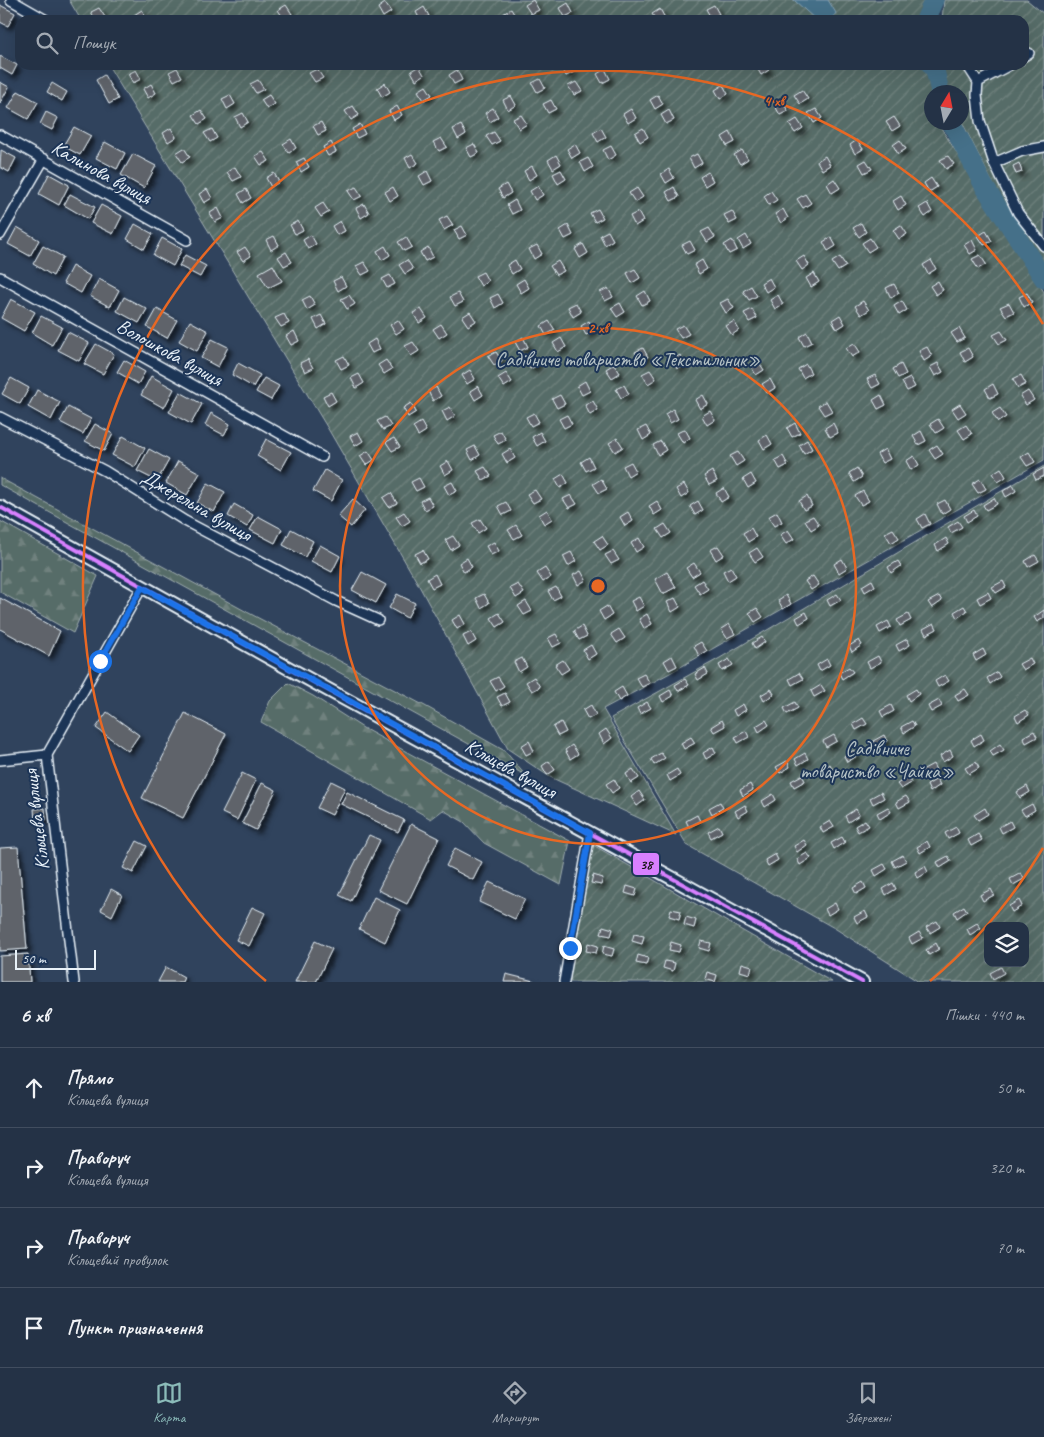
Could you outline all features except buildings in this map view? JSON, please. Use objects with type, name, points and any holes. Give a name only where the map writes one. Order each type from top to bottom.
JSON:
[{"type":"main road","name":"Кільцева вулиця","points":[[0,507],[142,587],[862,982]]},
{"type":"street","points":[[11,0],[37,15]]},
{"type":"street","points":[[970,70],[978,82],[977,95],[980,122],[994,163],[1018,213],[1044,246]]},
{"type":"street","points":[[978,82],[1001,70]]},
{"type":"street","name":"Калинова вулиця","points":[[0,135],[187,240]]},
{"type":"street","points":[[994,163],[1022,151],[1044,147]]},
{"type":"street","points":[[0,235],[44,159]]},
{"type":"street","name":"Волошкова вулиця","points":[[0,277],[322,457]]},
{"type":"street","name":"Джерельна вулиця","points":[[0,417],[105,471],[186,521],[336,601],[378,620]]},
{"type":"street","name":"Кільцева вулиця","points":[[74,982],[47,756],[142,587]]},
{"type":"street","points":[[0,760],[47,756]]},
{"type":"street","points":[[564,982],[590,833]]},
{"type":"green space","points":[[69,0],[937,0],[936,15],[78,15]]},
{"type":"green space","points":[[944,0],[1027,0],[1044,14],[1044,266],[1003,204],[966,130],[969,130],[969,85],[946,85],[941,76],[941,70],[1029,70],[1029,15],[942,15]]},
{"type":"green space","name":"Садівниче товариство «Текстильник»","points":[[111,70],[936,70],[936,85],[924,85],[924,130],[942,130],[1044,292],[1044,460],[670,673],[603,709],[676,835],[550,777],[508,749],[417,582],[327,427]]},
{"type":"green space","name":"Садівниче товариство «Чайка»","points":[[1044,466],[1044,982],[919,982],[836,929],[687,845],[611,718],[720,658]]},
{"type":"green space","points":[[0,478],[425,706],[505,751],[525,775],[0,485]]},
{"type":"green space","points":[[0,521],[98,576],[73,633],[0,592]]},
{"type":"green space","points":[[288,683],[313,696],[363,728],[570,841],[561,885],[484,843],[464,822],[443,810],[431,819],[261,722],[270,701]]},
{"type":"green space","points":[[586,841],[832,982],[560,982]]},
{"type":"water","points":[[794,0],[828,0],[836,13],[835,15],[810,15]]},
{"type":"waterway","points":[[927,15],[934,0]]},
{"type":"waterway","points":[[935,70],[938,85]]},
{"type":"waterway","points":[[955,130],[984,186],[1044,279]]},
{"type":"transit line","name":"38","points":[[0,507],[290,669],[862,982]]},
{"type":"route","points":[[100,661],[142,587],[590,833],[570,948]]}]
